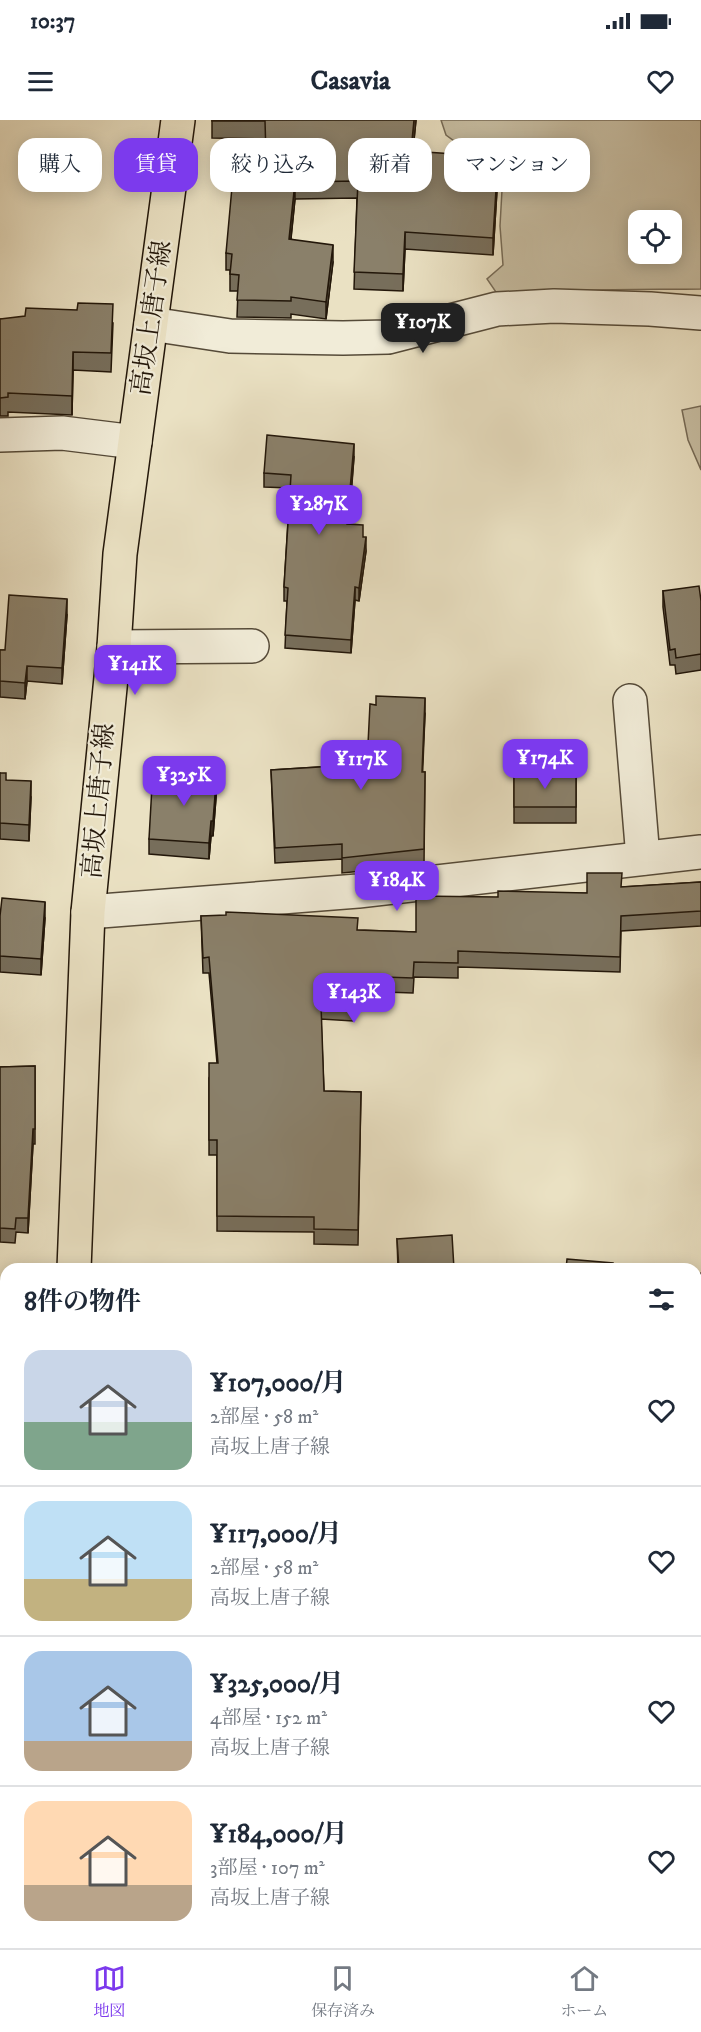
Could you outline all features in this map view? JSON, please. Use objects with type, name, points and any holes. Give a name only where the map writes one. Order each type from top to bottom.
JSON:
[{"type":"main road","name":"高坂上唐子線","points":[[74,1263],[88,912],[114,647],[120,554],[178,120]]},
{"type":"street","points":[[151,324],[230,336],[343,338],[388,337],[497,309],[554,306],[701,313]]},
{"type":"street","points":[[0,435],[62,432],[135,441]]},
{"type":"street","points":[[114,647],[252,646]]},
{"type":"street","points":[[630,701],[643,858]]},
{"type":"street","points":[[88,912],[358,891],[701,852]]},
{"type":"shaded area","points":[[441,120],[701,120],[701,289],[575,291],[500,298],[487,279],[503,265],[500,226],[502,192],[590,192],[590,138],[450,138],[446,135]]},
{"type":"shaded area","points":[[701,406],[701,470],[688,440],[682,410]]},
{"type":"building","points":[[414,120],[412,138],[348,138],[348,181],[336,181],[336,138],[265,138],[265,121],[212,121]]},
{"type":"building","points":[[432,152],[444,153],[444,192],[496,192],[493,238],[405,232],[403,274],[354,272],[358,192],[432,192]]},
{"type":"building","points":[[232,192],[294,192],[289,239],[333,245],[326,302],[291,297],[291,301],[237,300],[239,275],[230,274],[232,254],[226,253]]},
{"type":"building","points":[[78,303],[113,304],[111,353],[73,352],[72,396],[8,393],[8,397],[0,398],[0,319],[25,316],[26,308],[77,310]]},
{"type":"building","points":[[267,435],[354,444],[347,524],[363,525],[363,537],[366,537],[359,588],[355,587],[351,640],[285,635],[288,588],[284,587],[291,475],[264,473]]},
{"type":"building","points":[[699,586],[701,654],[676,658],[675,649],[670,650],[663,591]]},
{"type":"building","points":[[9,595],[67,599],[62,668],[27,666],[25,683],[0,681],[0,650],[5,650]]},
{"type":"building","points":[[376,696],[425,698],[422,772],[425,772],[424,849],[342,858],[342,844],[275,848],[271,770],[367,764],[370,704],[376,705]]},
{"type":"building","points":[[177,766],[217,769],[209,843],[149,839],[152,786],[155,787],[156,783],[176,785]]},
{"type":"building","points":[[0,773],[6,773],[6,780],[31,781],[29,825],[0,823]]},
{"type":"building","points":[[514,773],[576,773],[576,807],[514,807]]},
{"type":"building","points":[[587,873],[622,873],[621,887],[701,882],[701,911],[621,916],[620,957],[458,951],[458,963],[414,962],[413,978],[354,976],[353,1006],[321,1004],[324,1091],[361,1092],[358,1230],[314,1229],[314,1217],[217,1216],[217,1140],[209,1140],[209,1063],[218,1063],[209,957],[203,958],[201,916],[226,915],[226,912],[358,918],[357,930],[416,932],[416,896],[498,897],[498,891],[587,893]]},
{"type":"building","points":[[2,898],[45,902],[41,959],[0,956]]},
{"type":"building","points":[[35,1066],[35,1129],[33,1129],[28,1218],[16,1218],[15,1229],[0,1228],[0,1067]]},
{"type":"building","points":[[452,1235],[454,1263],[399,1263],[397,1239]]},
{"type":"building","points":[[567,1259],[613,1263],[567,1263]]}]
